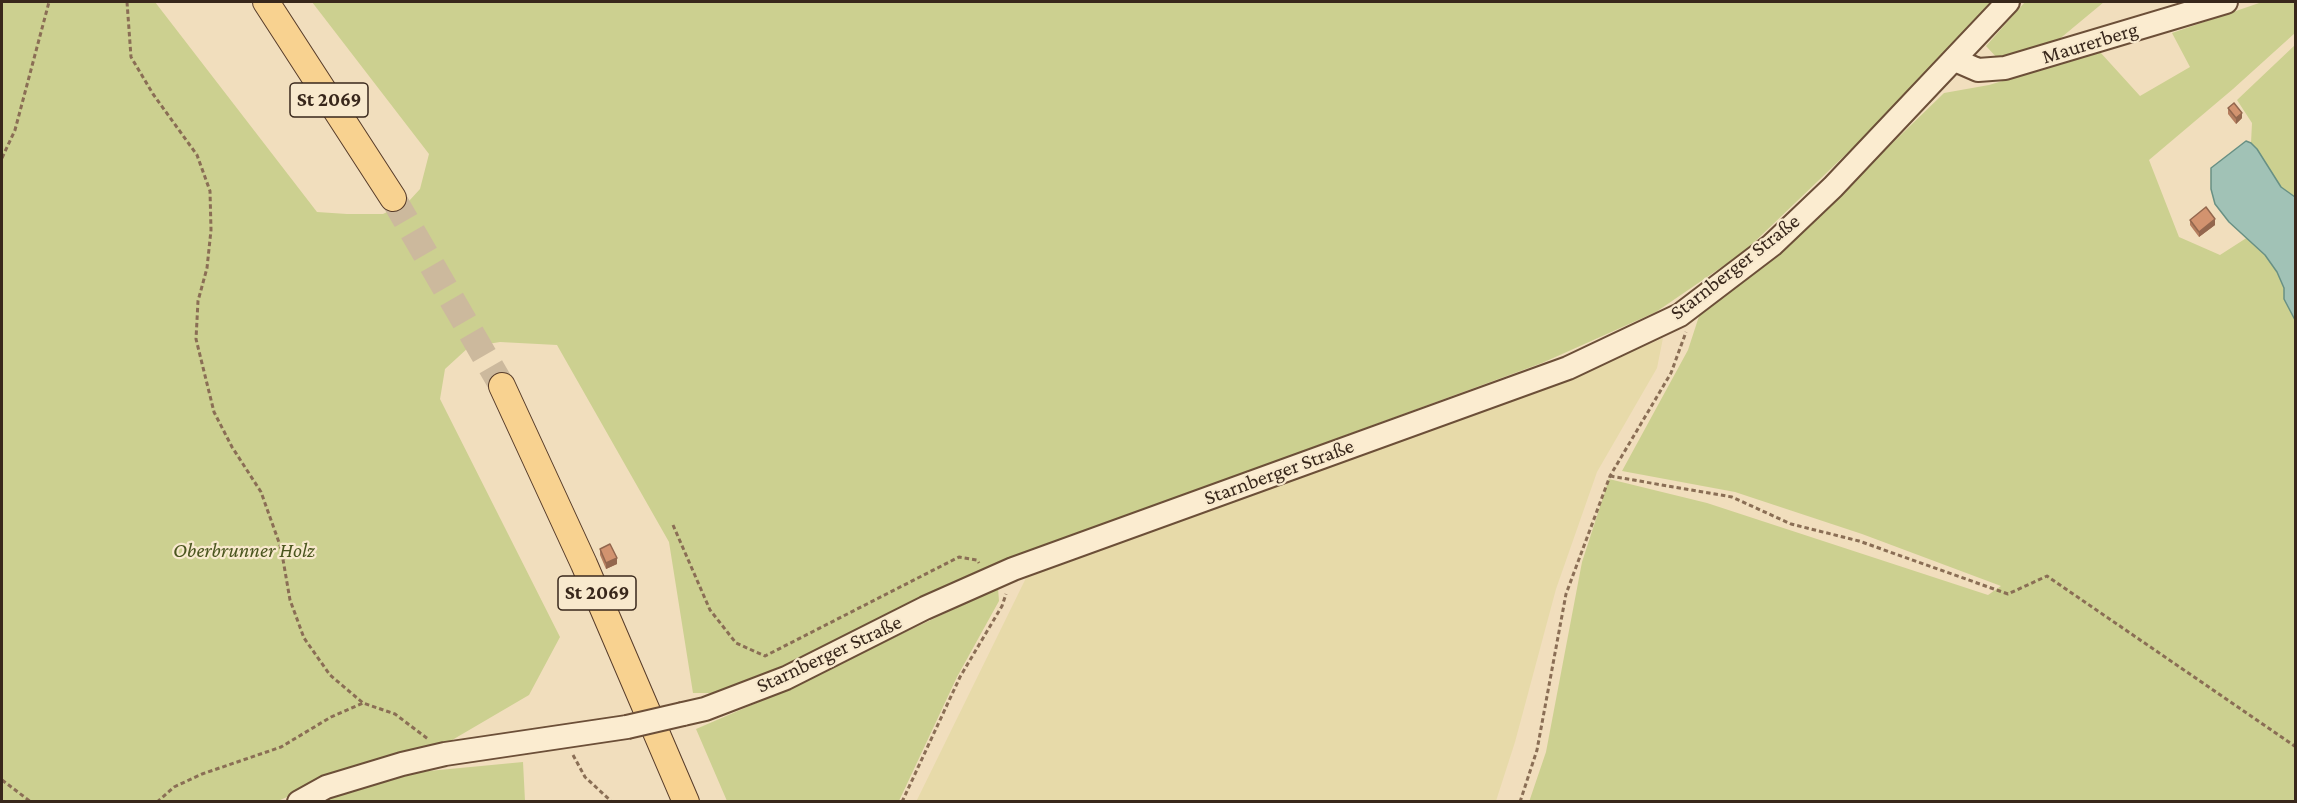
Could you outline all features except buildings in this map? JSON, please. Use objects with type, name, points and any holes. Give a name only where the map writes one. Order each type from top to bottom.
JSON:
[{"type":"main road","name":"St 2069","points":[[266,2],[393,198]]},
{"type":"main road","name":"St 2069","points":[[502,386],[584,564],[686,801]]},
{"type":"street","name":"Starnberger Straße","points":[[299,801],[326,787],[445,754],[627,727],[705,709],[786,678],[925,608],[1013,569],[1568,368],[1680,315],[1772,245],[1833,188],[2008,2]]},
{"type":"street","name":"Maurerberg","points":[[1955,60],[1978,70],[2005,69],[2226,2]]},
{"type":"path","points":[[2,158],[15,130],[50,2]]},
{"type":"path","points":[[127,2],[131,57],[153,94],[197,155],[210,191],[211,231],[207,268],[198,301],[196,339],[214,412],[232,447],[261,492],[281,548],[290,600],[304,638],[330,675],[363,703],[395,714],[425,735],[445,754]]},
{"type":"path","points":[[1520,801],[1538,750],[1566,594],[1610,476],[1671,373],[1686,334],[1680,315]]},
{"type":"path","points":[[1610,476],[1732,497],[1791,524],[1858,541],[2008,594],[2047,576],[2295,747]]},
{"type":"path","points":[[673,525],[710,610],[736,644],[765,656],[959,557],[977,560],[989,580]]},
{"type":"path","points":[[902,801],[960,677],[1002,606],[1013,569]]},
{"type":"path","points":[[157,801],[174,787],[202,774],[281,747],[331,717],[363,703]]},
{"type":"path","points":[[563,737],[585,777],[612,801]]},
{"type":"path","points":[[2,780],[31,801]]},
{"type":"shaded area","points":[[1663,338],[1657,368],[1597,472],[1556,589],[1515,742],[1496,801],[916,802],[1026,578],[1310,468],[1567,379]]},
{"type":"green space","name":"Oberbrunner Holz","points":[[2,2],[155,2],[317,212],[383,214],[409,201],[420,189],[429,154],[312,2],[1993,2],[1866,135],[1745,251],[1656,312],[1542,363],[1039,548],[925,596],[813,653],[717,693],[693,693],[669,542],[557,345],[500,342],[469,347],[445,369],[440,399],[560,637],[529,695],[447,743],[358,766],[278,801],[2,802]]},
{"type":"green space","points":[[2025,2],[2104,2],[2051,46],[1999,60],[1986,46]]},
{"type":"green space","points":[[2262,2],[2295,2],[2295,33],[2149,160],[2179,237],[2220,255],[2248,237],[2277,272],[2284,288],[2284,299],[2295,320],[2295,801],[1529,802],[1546,752],[1582,562],[1609,479],[1707,503],[1988,595],[2001,586],[1862,534],[1735,492],[1622,471],[1688,350],[1701,310],[1812,221],[1944,93],[1989,85],[2100,52],[2140,96],[2190,67],[2172,33]]},
{"type":"green space","points":[[2295,45],[2295,197],[2281,187],[2251,143],[2252,123],[2237,100]]},
{"type":"green space","points":[[998,588],[999,601],[957,677],[899,801],[727,801],[696,729],[761,701]]},
{"type":"green space","points":[[523,762],[525,801],[320,802],[376,776]]},
{"type":"water","points":[[2246,141],[2257,149],[2281,187],[2295,197],[2295,320],[2284,299],[2284,288],[2277,272],[2265,255],[2229,222],[2215,204],[2211,189],[2211,168]]},
{"type":"tunnel","points":[[393,198],[502,386]]}]
